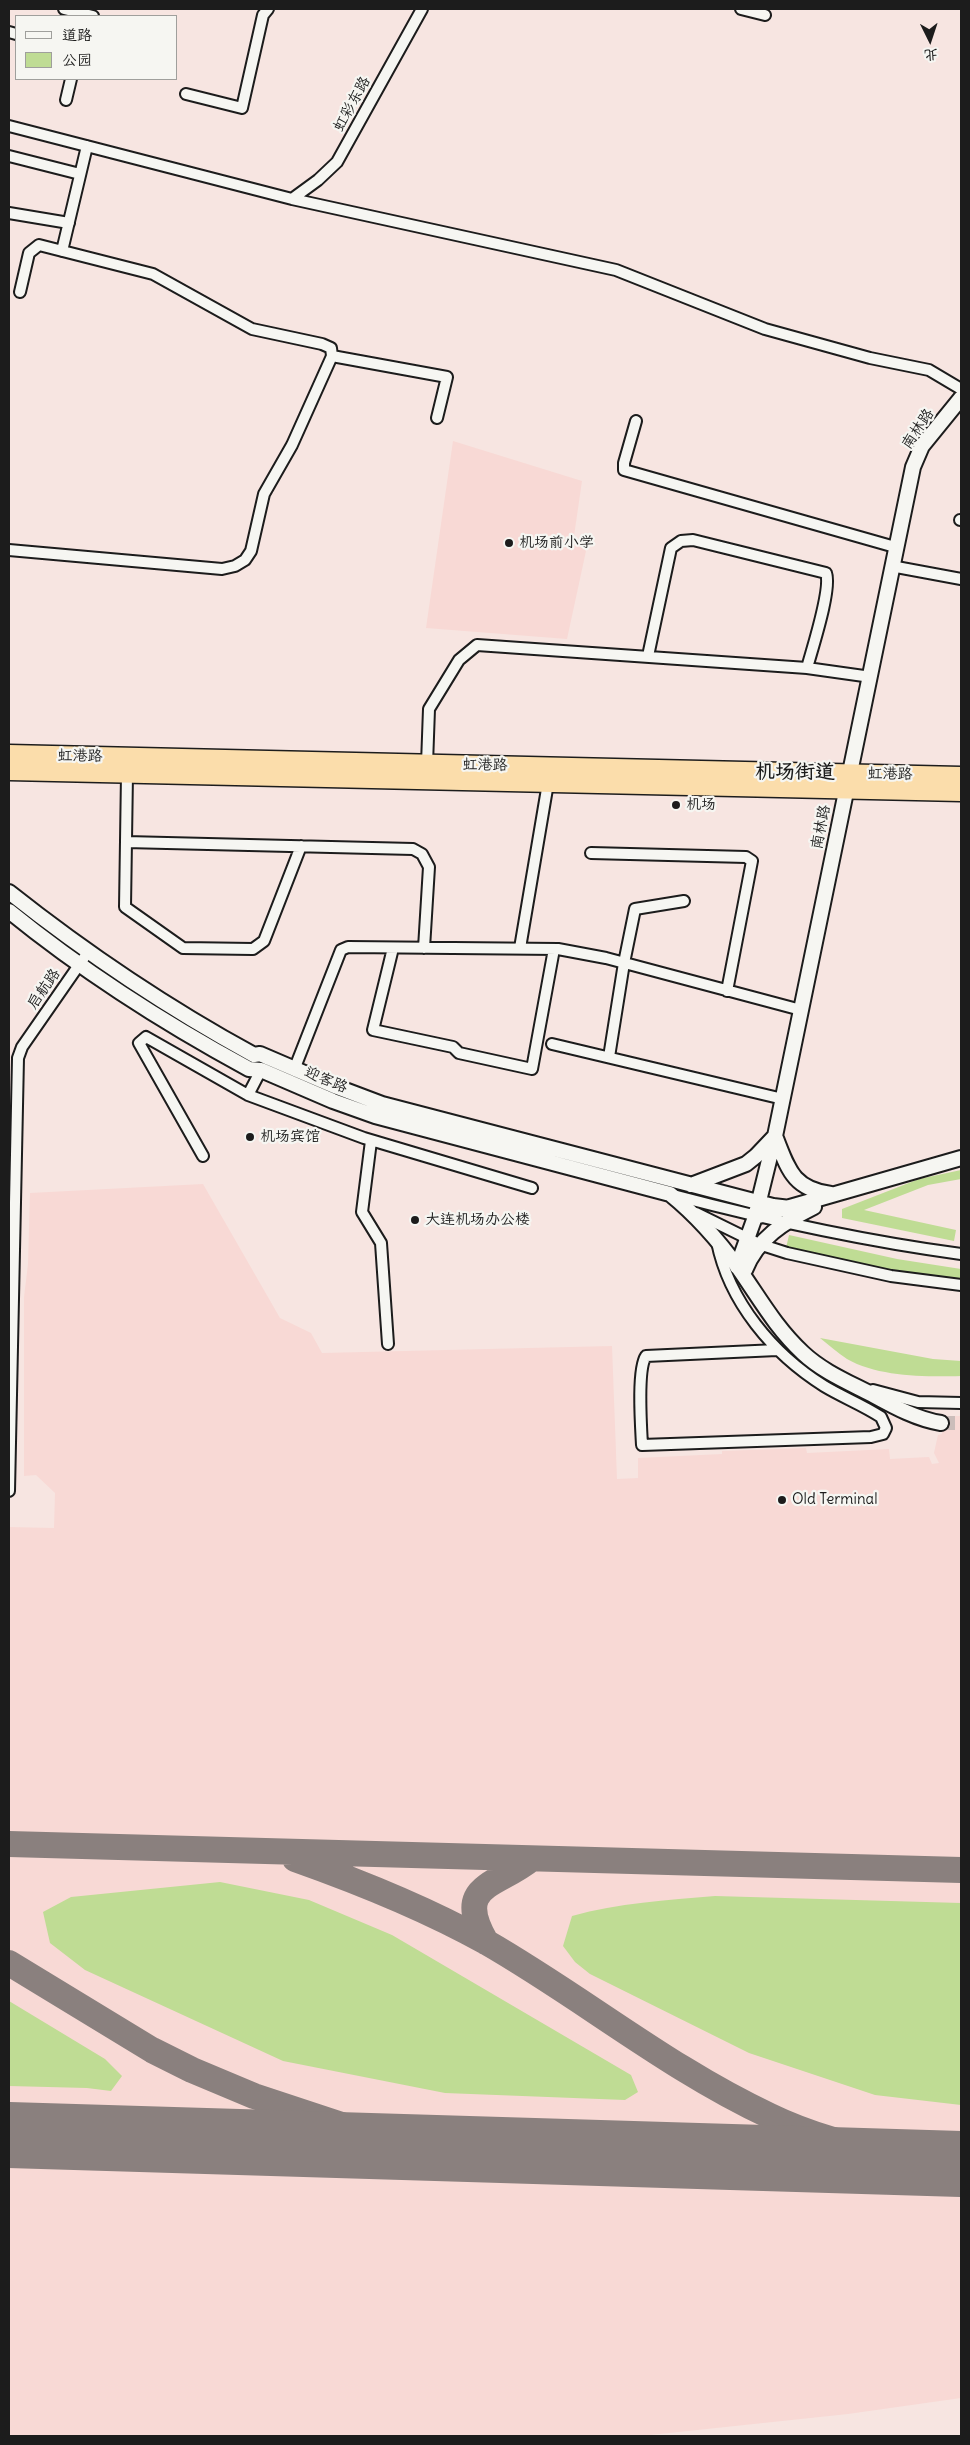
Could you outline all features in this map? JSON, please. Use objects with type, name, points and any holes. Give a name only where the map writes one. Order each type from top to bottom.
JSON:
[{"type":"highway","name":"虹港路","points":[[9,754],[427,764],[847,782],[961,792]]},
{"type":"highway","name":"虹港路","points":[[9,771],[548,783],[847,782],[961,776]]},
{"type":"main road","name":"南林路","points":[[740,1271],[754,1241],[755,1217],[783,1099],[847,782],[871,677],[891,566],[913,467],[922,446],[961,398]]},
{"type":"main road","name":"迎客路","points":[[9,892],[88,952],[212,1032],[254,1055],[260,1054],[294,1070],[373,1100],[424,1115],[691,1185],[790,1208]]},
{"type":"main road","name":"迎客路","points":[[9,911],[80,965],[202,1044],[249,1069],[261,1070],[333,1101],[375,1116],[670,1194]]},
{"type":"main road","points":[[691,1185],[746,1164],[775,1136],[794,1179],[805,1188],[836,1195]]},
{"type":"main road","points":[[755,1217],[961,1158]]},
{"type":"main road","points":[[670,1194],[690,1211],[717,1241],[740,1271],[778,1328],[805,1355],[852,1384],[908,1412],[941,1423]]},
{"type":"main road","points":[[754,1241],[836,1195]]},
{"type":"street","points":[[64,9],[85,15]]},
{"type":"street","points":[[186,94],[242,108],[263,15],[268,9]]},
{"type":"street","name":"虹彩东路","points":[[292,199],[318,180],[336,162],[422,9]]},
{"type":"street","points":[[741,9],[765,15]]},
{"type":"street","points":[[66,100],[71,80]]},
{"type":"street","points":[[9,126],[292,199],[616,270],[765,329],[870,358],[929,370],[961,389]]},
{"type":"street","points":[[62,251],[87,146]]},
{"type":"street","points":[[9,156],[80,174]]},
{"type":"street","points":[[9,213],[69,223]]},
{"type":"street","points":[[9,550],[222,569],[235,566],[245,560],[251,551],[264,494],[296,436],[332,356],[331,348],[322,344],[252,329],[153,274],[39,245],[29,253],[20,292]]},
{"type":"street","points":[[332,356],[446,377],[437,418]]},
{"type":"street","points":[[636,421],[624,463],[624,470],[895,547]]},
{"type":"street","points":[[648,656],[671,548],[681,541],[693,540],[826,572],[828,579],[826,595],[807,668]]},
{"type":"street","points":[[891,566],[961,579]]},
{"type":"street","points":[[427,764],[429,709],[459,660],[477,645],[807,668],[871,677]]},
{"type":"street","points":[[127,774],[125,907],[183,948],[253,949],[264,941],[301,846]]},
{"type":"street","points":[[520,948],[548,783]]},
{"type":"street","points":[[126,842],[413,848],[422,854],[428,867],[429,880],[424,948]]},
{"type":"street","points":[[591,853],[746,857],[752,861],[727,991]]},
{"type":"street","points":[[609,1057],[635,909],[684,902]]},
{"type":"street","points":[[294,1070],[340,950],[348,947],[554,948],[624,963],[801,1010]]},
{"type":"street","points":[[393,948],[373,1030],[454,1047],[459,1053],[532,1069],[554,948]]},
{"type":"street","name":"启航路","points":[[9,1492],[18,1058],[22,1047],[88,952]]},
{"type":"street","points":[[203,1156],[139,1043],[146,1037],[248,1095],[371,1141],[532,1188]]},
{"type":"street","points":[[552,1044],[783,1099]]},
{"type":"street","points":[[248,1095],[261,1070]]},
{"type":"street","points":[[371,1141],[362,1212],[381,1243],[388,1344]]},
{"type":"street","points":[[670,1194],[755,1217],[903,1246],[961,1254]]},
{"type":"street","points":[[690,1211],[754,1241],[787,1253],[891,1276],[961,1285]]},
{"type":"street","points":[[717,1241],[730,1284],[766,1339],[818,1382],[881,1418],[886,1428],[882,1434],[871,1437],[642,1444],[641,1401],[643,1363],[646,1356],[777,1350]]},
{"type":"street","points":[[852,1384],[918,1402],[961,1403]]},
{"type":"shaded area","name":"机场前小学","points":[[453,441],[582,481],[574,536],[586,551],[567,639],[426,628]]},
{"type":"shaded area","points":[[203,1184],[280,1318],[311,1333],[322,1353],[612,1346],[617,1479],[638,1478],[638,1458],[722,1454],[722,1451],[806,1448],[807,1453],[889,1449],[890,1459],[929,1457],[932,1464],[939,1463],[934,1453],[938,1435],[942,1434],[941,1416],[961,1416],[961,2398],[848,2414],[641,2436],[9,2436],[9,1527],[54,1528],[55,1493],[36,1475],[24,1476],[24,1297],[28,1264],[30,1193]]},
{"type":"green space","points":[[961,1170],[961,1179],[928,1185],[864,1210],[956,1230],[954,1241],[842,1218],[842,1209],[919,1179]]},
{"type":"green space","points":[[789,1235],[897,1259],[961,1269],[961,1280],[882,1268],[786,1248]]},
{"type":"green space","points":[[820,1338],[933,1359],[961,1361],[961,1376],[903,1375],[873,1369],[847,1359]]},
{"type":"green space","points":[[220,1882],[309,1900],[392,1935],[631,2075],[638,2092],[625,2100],[445,2093],[283,2061],[85,1970],[50,1943],[43,1912],[71,1897]]},
{"type":"green space","points":[[715,1896],[961,1903],[961,2105],[875,2095],[749,2053],[590,1974],[575,1962],[563,1946],[572,1916],[625,1905]]},
{"type":"green space","points":[[9,2001],[105,2059],[122,2076],[111,2091],[87,2088],[9,2086]]},
{"type":"taxiway","points":[[9,1844],[961,1870]]},
{"type":"taxiway","points":[[295,1859],[392,1896],[486,1942],[522,1963],[661,2055],[697,2077],[770,2116],[825,2138],[921,2163]]},
{"type":"taxiway","points":[[486,1942],[477,1923],[474,1908],[477,1898],[483,1889],[531,1859]]},
{"type":"taxiway","points":[[9,1963],[152,2050],[192,2070],[254,2096],[369,2134],[440,2145],[516,2151]]},
{"type":"runway","points":[[9,2135],[961,2164]]},
{"type":"tunnel","points":[[941,1423],[961,1423]]},
{"type":"place","name":"机场前小学","points":[[509,543]]},
{"type":"place","name":"机场","points":[[676,805]]},
{"type":"place","name":"机场宾馆","points":[[250,1137]]},
{"type":"place","name":"大连机场办公楼","points":[[415,1220]]},
{"type":"place","name":"Old Terminal","points":[[782,1500]]},
{"type":"district","name":"机场街道","points":[[795,772]]}]
